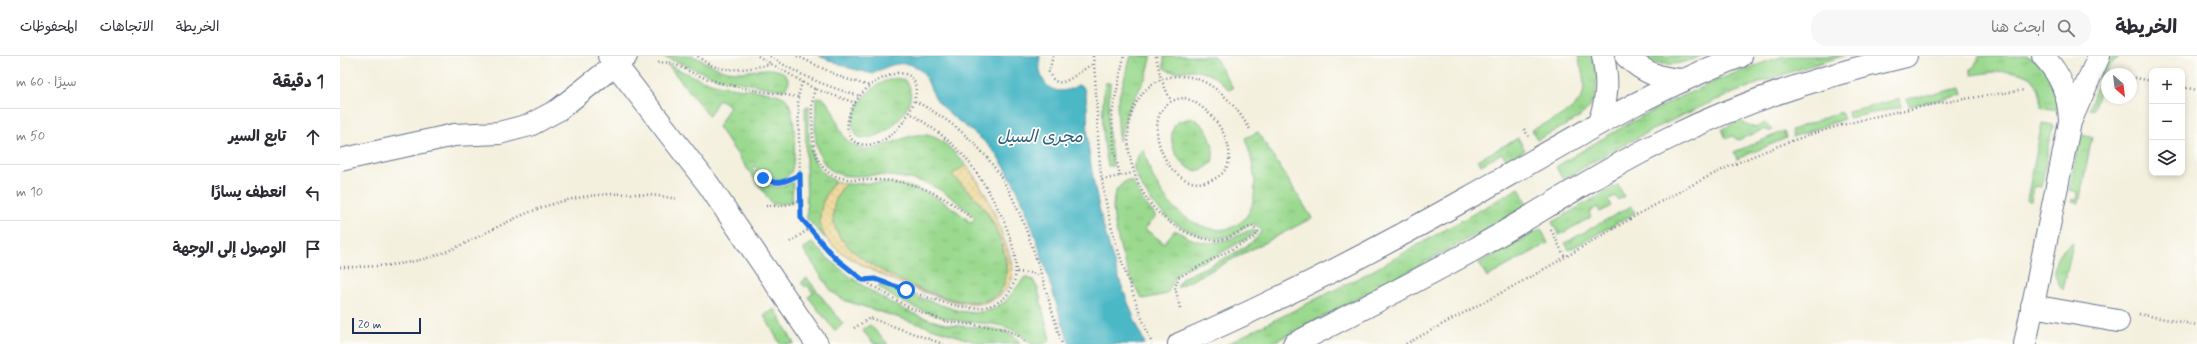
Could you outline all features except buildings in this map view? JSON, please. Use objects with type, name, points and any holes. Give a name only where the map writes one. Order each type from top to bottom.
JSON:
[{"type":"street","points":[[1599,122],[1607,93],[1607,77],[1603,56]]},
{"type":"street","points":[[1626,56],[1645,72],[1670,80],[1683,80]]},
{"type":"street","points":[[1184,342],[1292,292],[1468,198],[1599,122],[1683,80],[1741,56]]},
{"type":"street","points":[[1294,344],[1412,283],[1626,160],[1718,115],[1814,80],[1906,56]]},
{"type":"street","points":[[2043,56],[2060,77],[2066,91],[2070,122]]},
{"type":"street","points":[[2025,344],[2070,122],[2099,56]]},
{"type":"street","points":[[340,160],[454,135],[499,133],[530,125],[558,110],[617,59],[708,184],[817,344]]},
{"type":"street","points":[[2032,306],[2128,317]]},
{"type":"path","points":[[698,56],[711,64],[729,70],[748,69],[771,64]]},
{"type":"path","points":[[758,56],[815,89],[856,103]]},
{"type":"path","points":[[770,56],[785,66],[820,84],[860,96]]},
{"type":"path","points":[[797,56],[837,76],[870,86]]},
{"type":"path","points":[[1053,56],[1049,72],[1054,81],[1058,82],[1068,82],[1082,69],[1094,64]]},
{"type":"path","points":[[1092,56],[1094,64],[1102,180],[1118,255],[1152,344]]},
{"type":"path","points":[[1120,176],[1114,149],[1112,114],[1124,56]]},
{"type":"path","points":[[1156,56],[1161,79],[1171,101]]},
{"type":"path","points":[[658,63],[673,63],[697,75],[718,82],[798,96]]},
{"type":"path","points":[[897,73],[907,74],[911,77],[916,86],[915,101],[910,114],[900,127],[886,137],[864,145],[858,144],[849,136],[847,130],[849,117],[856,103],[860,96],[870,86],[897,73]]},
{"type":"path","points":[[1180,308],[1175,287],[1180,277],[1255,237],[1258,230],[1253,226],[1231,237],[1213,240],[1185,231],[1156,212],[1142,193],[1132,173],[1128,152],[1131,121],[1137,104],[1145,91],[1161,79],[1180,76],[1202,81],[1212,86],[1233,104],[1251,131]]},
{"type":"path","points":[[2137,78],[2149,80]]},
{"type":"path","points":[[802,82],[798,96],[800,200],[801,218],[809,229],[834,257],[863,280],[891,299],[922,313],[957,324],[1006,329],[1018,336],[1026,344]]},
{"type":"path","points":[[2185,88],[2197,90]]},
{"type":"path","points":[[815,89],[812,111],[814,148],[820,163],[825,170],[840,179],[848,181],[888,180],[919,186],[947,199],[971,218]]},
{"type":"path","points":[[1406,344],[1565,257],[1693,184],[1780,146],[1860,120],[1969,98],[2025,90]]},
{"type":"path","points":[[1185,98],[1192,100],[1210,114],[1224,133],[1228,144],[1229,159],[1222,172],[1209,181],[1194,182],[1187,180],[1175,172],[1163,155],[1157,125],[1161,110],[1171,101],[1185,98]]},
{"type":"path","points":[[915,101],[950,122],[965,134],[992,164],[1012,198],[1040,274],[1062,344]]},
{"type":"path","points":[[863,280],[875,279],[961,306],[978,308],[993,304],[1006,294],[1011,288],[1017,272],[1008,229],[989,190],[962,154],[929,125],[910,114]]},
{"type":"path","points":[[755,169],[763,178],[774,183],[786,182],[800,174]]},
{"type":"path","points":[[1102,180],[1132,173]]},
{"type":"path","points":[[340,267],[373,267],[403,264],[432,257],[461,246],[534,210],[569,199],[597,194],[626,192],[677,199]]},
{"type":"path","points":[[766,206],[781,206],[800,200]]},
{"type":"path","points":[[1540,210],[1565,257]]},
{"type":"path","points":[[790,242],[809,229]]},
{"type":"path","points":[[1017,272],[1040,274]]},
{"type":"path","points":[[2128,317],[2197,325]]},
{"type":"path","points":[[854,328],[870,318],[943,344]]},
{"type":"green space","points":[[662,56],[693,56],[719,68],[730,71],[742,72],[772,69],[783,73],[788,78],[789,82],[785,89],[782,90],[718,78]]},
{"type":"green space","points":[[1131,56],[1151,56],[1151,59],[1146,77],[1127,112],[1119,141],[1117,103]]},
{"type":"green space","points":[[1164,56],[1214,56],[1233,88],[1229,90],[1219,80],[1207,73],[1193,70],[1175,72],[1167,70],[1164,68]]},
{"type":"green space","points":[[1578,56],[1592,56],[1596,75],[1596,90],[1593,101],[1587,110],[1578,118],[1537,140],[1532,130],[1565,113],[1579,101],[1583,94],[1584,82]]},
{"type":"green space","points":[[1638,56],[1701,56],[1677,64],[1662,64],[1646,60]]},
{"type":"green space","points":[[1784,56],[1844,56],[1770,79],[1699,108],[1664,124],[1596,160],[1563,180],[1556,167],[1610,134],[1666,104],[1724,78]]},
{"type":"green space","points":[[1979,56],[2027,56],[2039,62],[2046,68],[2058,102],[2057,110],[2041,107],[2040,93],[2035,82],[2028,76],[2007,72],[1972,75],[1970,69],[1974,67]]},
{"type":"green space","points":[[2113,56],[2122,56],[2115,60],[2109,68],[2103,68]]},
{"type":"green space","points":[[667,64],[692,76],[712,83],[772,93],[785,98],[789,103],[792,112],[794,134],[794,156],[791,173],[787,177],[777,179],[767,177],[755,166],[752,168],[760,179],[769,186],[780,187],[793,182],[792,202],[773,205],[718,127],[730,106],[719,99],[709,116]]},
{"type":"green space","points":[[2101,74],[2101,87],[2093,110],[2089,109]]},
{"type":"green space","points":[[897,78],[906,81],[910,90],[910,101],[905,111],[888,130],[877,136],[866,138],[857,136],[852,124],[854,116],[862,100],[873,88],[888,80]]},
{"type":"green space","points":[[1105,83],[1110,83],[1108,125],[1113,166],[1108,166],[1104,145],[1103,104]]},
{"type":"green space","points":[[1961,88],[1963,95],[1909,106],[1907,99]]},
{"type":"green space","points":[[822,97],[832,109],[843,136],[853,145],[863,148],[874,148],[915,135],[926,135],[936,138],[944,143],[966,165],[953,176],[977,200],[991,220],[998,233],[1006,263],[1006,277],[1002,289],[992,298],[977,302],[962,301],[942,297],[921,290],[879,269],[860,257],[846,244],[837,232],[833,219],[834,206],[841,189],[845,184],[892,184],[917,189],[940,200],[961,214],[971,223],[975,218],[951,197],[937,188],[923,182],[883,175],[846,176],[832,171],[826,166],[818,152],[815,137],[816,98]]},
{"type":"green space","points":[[1900,99],[1902,107],[1849,118],[1848,111]]},
{"type":"green space","points":[[809,106],[809,139],[814,158],[818,167],[825,175],[835,181],[830,187],[822,208],[821,215],[825,238],[807,219],[805,107]]},
{"type":"green space","points":[[1841,112],[1844,119],[1793,137],[1791,130]]},
{"type":"green space","points":[[1191,118],[1207,130],[1212,143],[1212,163],[1201,171],[1193,170],[1186,166],[1180,160],[1173,145],[1173,129],[1177,122]]},
{"type":"green space","points":[[1740,121],[1755,128],[1765,123],[1772,130],[1769,132],[1765,129],[1738,140],[1732,136],[1726,139],[1722,129]]},
{"type":"green space","points":[[2042,123],[2053,125],[2041,187],[2034,186],[2031,201],[2027,200]]},
{"type":"green space","points":[[1784,131],[1786,138],[1737,159],[1734,152]]},
{"type":"green space","points":[[1258,132],[1312,218],[1177,288],[1182,278],[1239,250],[1258,236],[1261,230],[1256,225],[1252,224],[1231,235],[1221,238],[1214,238],[1197,234],[1175,223],[1150,199],[1138,179],[1133,167],[1139,154],[1144,149],[1156,183],[1175,208],[1197,224],[1219,229],[1238,224],[1251,207],[1254,179],[1245,138]]},
{"type":"green space","points":[[2080,135],[2092,137],[2079,203],[2072,201],[2073,199],[2077,200],[2078,192],[2069,190]]},
{"type":"green space","points":[[1518,138],[1525,150],[1506,160],[1502,153],[1481,165],[1478,160]]},
{"type":"green space","points":[[1126,181],[1132,181],[1144,202],[1156,216],[1145,229],[1164,243],[1175,230],[1197,241],[1206,242],[1223,241],[1253,229],[1256,233],[1214,257],[1181,270],[1175,277],[1167,294],[1143,299],[1131,279],[1121,250],[1114,221],[1113,208],[1115,193]]},
{"type":"green space","points":[[1618,185],[1624,196],[1618,200],[1615,196],[1608,200],[1611,206],[1600,212],[1597,207],[1589,212],[1591,217],[1559,235],[1552,222]]},
{"type":"green space","points":[[1519,188],[1528,206],[1380,287],[1270,344],[1227,344],[1372,271]]},
{"type":"green space","points":[[1631,206],[1635,213],[1569,250],[1565,243]]},
{"type":"green space","points":[[1541,229],[1548,243],[1487,277],[1479,263]]},
{"type":"green space","points":[[812,243],[826,257],[858,282],[875,294],[911,313],[950,325],[1000,330],[1009,333],[1016,338],[1020,344],[982,344],[846,301],[832,292],[803,249]]},
{"type":"green space","points":[[2073,243],[2063,290],[2056,277],[2055,264],[2061,252]]},
{"type":"green space","points":[[1025,277],[1033,280],[1038,289],[1050,340],[1045,344],[1031,344],[1013,330],[995,324],[965,322],[935,315],[913,307],[893,297],[878,286],[880,284],[959,311],[975,313],[991,310],[1005,302]]},
{"type":"green space","points":[[807,278],[843,324],[835,331],[808,297],[813,293],[807,285],[805,287],[801,283]]},
{"type":"green space","points":[[775,309],[794,344],[780,344],[764,315]]},
{"type":"green space","points":[[870,325],[888,344],[874,344],[862,330]]},
{"type":"sand","points":[[966,165],[984,191],[993,210],[1011,264],[1012,278],[1010,283],[1004,292],[994,299],[978,304],[964,303],[944,299],[921,291],[896,281],[851,259],[825,237],[820,222],[821,208],[827,193],[835,181],[845,184],[838,195],[834,206],[833,219],[837,232],[846,244],[860,257],[900,280],[921,290],[942,297],[977,302],[992,298],[1002,289],[1006,277],[1006,263],[998,233],[991,219],[977,199],[952,175]]},
{"type":"water","name":"مجرى السيل","points":[[819,56],[1040,56],[1039,65],[1041,74],[1048,86],[1054,90],[1061,91],[1078,85],[1083,87],[1087,105],[1088,144],[1102,222],[1125,295],[1145,344],[1070,344],[1029,219],[1020,195],[1008,173],[989,146],[938,102],[921,71],[908,64],[901,64],[887,67],[873,74],[849,68]]},
{"type":"route","points":[[763,178],[774,183],[780,183],[786,182],[800,174],[801,218],[821,244],[848,269],[863,280],[870,278],[875,279],[906,290]]}]
